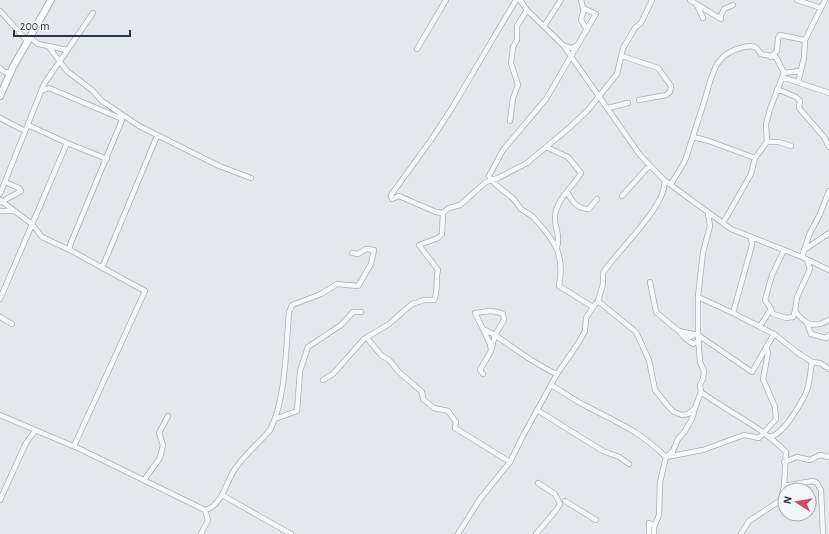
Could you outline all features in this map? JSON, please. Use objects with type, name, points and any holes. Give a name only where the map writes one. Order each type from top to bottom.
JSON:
[{"type":"street","points":[[417,49],[446,0]]},
{"type":"street","points":[[516,0],[452,108],[431,140],[390,195],[392,199],[399,196],[436,212],[442,213],[449,208],[460,205],[486,182],[514,168],[520,167],[579,119],[600,96],[617,74],[626,44],[634,28],[641,23],[652,0]]},
{"type":"street","points":[[520,0],[527,10],[563,45],[649,166],[664,180],[731,229],[751,239],[761,240],[829,270]]},
{"type":"street","points":[[544,26],[562,0]]},
{"type":"street","points":[[581,0],[584,9],[581,20],[587,30]]},
{"type":"street","points":[[797,0],[821,8]]},
{"type":"street","points":[[798,82],[804,58],[806,40],[825,0]]},
{"type":"street","points":[[0,96],[49,1]]},
{"type":"street","points":[[693,2],[703,18]]},
{"type":"street","points":[[693,2],[721,18],[724,9],[733,5]]},
{"type":"street","points":[[584,9],[596,14],[587,30],[541,106],[498,157],[489,173],[491,180],[534,219],[557,247],[561,258],[562,270],[559,286],[593,307]]},
{"type":"street","points":[[510,120],[513,98],[518,85],[511,63],[513,47],[517,40],[517,26],[527,10]]},
{"type":"street","points":[[0,11],[30,40],[38,44],[67,50]]},
{"type":"street","points":[[0,194],[41,91],[60,60],[93,13]]},
{"type":"street","points":[[771,57],[777,51],[778,38],[780,35],[806,40]]},
{"type":"street","points":[[563,45],[571,48],[578,45]]},
{"type":"street","points":[[671,184],[683,164],[693,137],[712,71],[719,60],[734,49],[750,45],[756,47],[761,54],[776,57],[783,75],[829,94]]},
{"type":"street","points":[[48,46],[67,71],[92,90],[102,100],[139,126],[219,166],[251,178]]},
{"type":"street","points":[[622,56],[658,68],[671,86],[670,92],[666,95],[639,100]]},
{"type":"street","points":[[0,68],[4,72],[11,73]]},
{"type":"street","points":[[783,75],[800,71]]},
{"type":"street","points":[[723,223],[751,174],[755,158],[767,142],[766,124],[776,89],[783,75]]},
{"type":"street","points":[[41,91],[49,88],[122,120],[122,125],[70,245],[70,250]]},
{"type":"street","points":[[776,89],[796,97],[800,101],[799,108],[824,137],[829,147]]},
{"type":"street","points":[[608,108],[628,103]]},
{"type":"street","points":[[0,118],[25,131]]},
{"type":"street","points":[[28,125],[107,159]]},
{"type":"street","points":[[102,268],[157,136]]},
{"type":"street","points":[[693,137],[709,141],[755,158]]},
{"type":"street","points":[[767,142],[779,142],[791,146]]},
{"type":"street","points":[[0,299],[67,143]]},
{"type":"street","points":[[546,147],[568,158],[581,173],[560,202],[555,215],[559,237],[557,247]]},
{"type":"street","points":[[622,196],[649,166]]},
{"type":"street","points":[[458,534],[480,499],[510,462],[557,374],[579,342],[584,331],[586,318],[598,301],[603,284],[603,273],[648,217],[662,195],[666,185],[664,180]]},
{"type":"street","points":[[5,182],[19,188],[21,191],[1,201],[32,224],[42,237],[70,250],[145,291],[74,446]]},
{"type":"street","points":[[784,250],[772,274],[765,300],[773,314],[786,318],[793,317],[796,297],[810,269],[804,258],[804,250],[809,235],[820,214],[829,191]]},
{"type":"street","points":[[567,192],[577,206],[583,209],[589,209],[597,199]]},
{"type":"street","points":[[0,211],[14,211]]},
{"type":"street","points":[[323,380],[332,374],[353,350],[367,338],[389,324],[412,304],[424,300],[434,300],[438,286],[436,279],[438,270],[419,245],[442,234],[442,213]]},
{"type":"street","points":[[654,534],[655,525],[659,515],[660,482],[666,458],[673,451],[678,439],[685,432],[692,418],[701,392],[700,385],[704,371],[700,362],[698,338],[698,297],[703,252],[710,226],[708,213]]},
{"type":"street","points":[[804,250],[829,233]]},
{"type":"street","points":[[733,313],[752,245],[751,239]]},
{"type":"street","points":[[0,415],[74,446],[205,510],[211,509],[222,495],[235,468],[270,430],[275,419],[280,401],[289,312],[292,305],[321,294],[337,284],[358,286],[371,264],[374,250],[366,249],[358,254],[352,253]]},
{"type":"street","points":[[650,282],[656,312],[679,330],[685,338],[693,344],[698,338]]},
{"type":"street","points":[[698,297],[760,326],[774,334],[812,362],[820,363],[829,369]]},
{"type":"street","points":[[598,301],[636,332],[649,360],[655,390],[668,406],[674,412],[682,415],[688,414],[695,408]]},
{"type":"street","points":[[760,326],[771,309]]},
{"type":"street","points":[[483,374],[480,370],[480,366],[491,350],[495,335],[504,320],[503,314],[498,311],[475,313],[490,344],[491,350]]},
{"type":"street","points":[[795,311],[803,321],[807,323],[816,324],[829,320]]},
{"type":"street","points":[[275,419],[297,411],[300,371],[308,347],[340,324],[353,312],[361,312]]},
{"type":"street","points":[[0,317],[12,324]]},
{"type":"street","points":[[807,323],[811,334],[826,338],[829,335]]},
{"type":"street","points":[[483,329],[517,348],[536,364],[557,374]]},
{"type":"street","points":[[679,330],[698,338],[752,372],[774,334]]},
{"type":"street","points":[[367,338],[382,356],[389,360],[399,372],[422,392],[423,399],[434,408],[448,411],[456,422],[454,428],[510,462]]},
{"type":"street","points":[[685,338],[698,338]]},
{"type":"street","points":[[666,458],[703,450],[744,435],[759,438],[764,434],[776,419],[775,407],[762,378],[768,353],[766,347]]},
{"type":"street","points":[[769,437],[775,436],[784,428],[805,395],[812,362]]},
{"type":"street","points":[[551,385],[585,406],[635,431],[651,442],[666,458]]},
{"type":"street","points":[[701,392],[715,403],[727,408],[769,437],[786,452],[784,462],[784,482]]},
{"type":"street","points":[[537,410],[629,464]]},
{"type":"street","points":[[144,480],[160,458],[163,445],[159,433],[168,416]]},
{"type":"street","points":[[0,500],[26,443],[35,430]]},
{"type":"street","points":[[784,462],[797,457],[810,460],[820,455],[829,457]]},
{"type":"street","points":[[538,483],[556,496],[565,500],[596,520]]},
{"type":"street","points":[[817,483],[821,490],[823,534]]},
{"type":"street","points":[[222,495],[289,534]]},
{"type":"street","points":[[556,496],[560,505]]},
{"type":"street","points":[[536,534],[565,500]]},
{"type":"street","points":[[741,534],[749,521],[777,503]]},
{"type":"street","points":[[201,534],[208,520],[205,510]]},
{"type":"street","points":[[649,534],[649,523],[655,525]]}]
